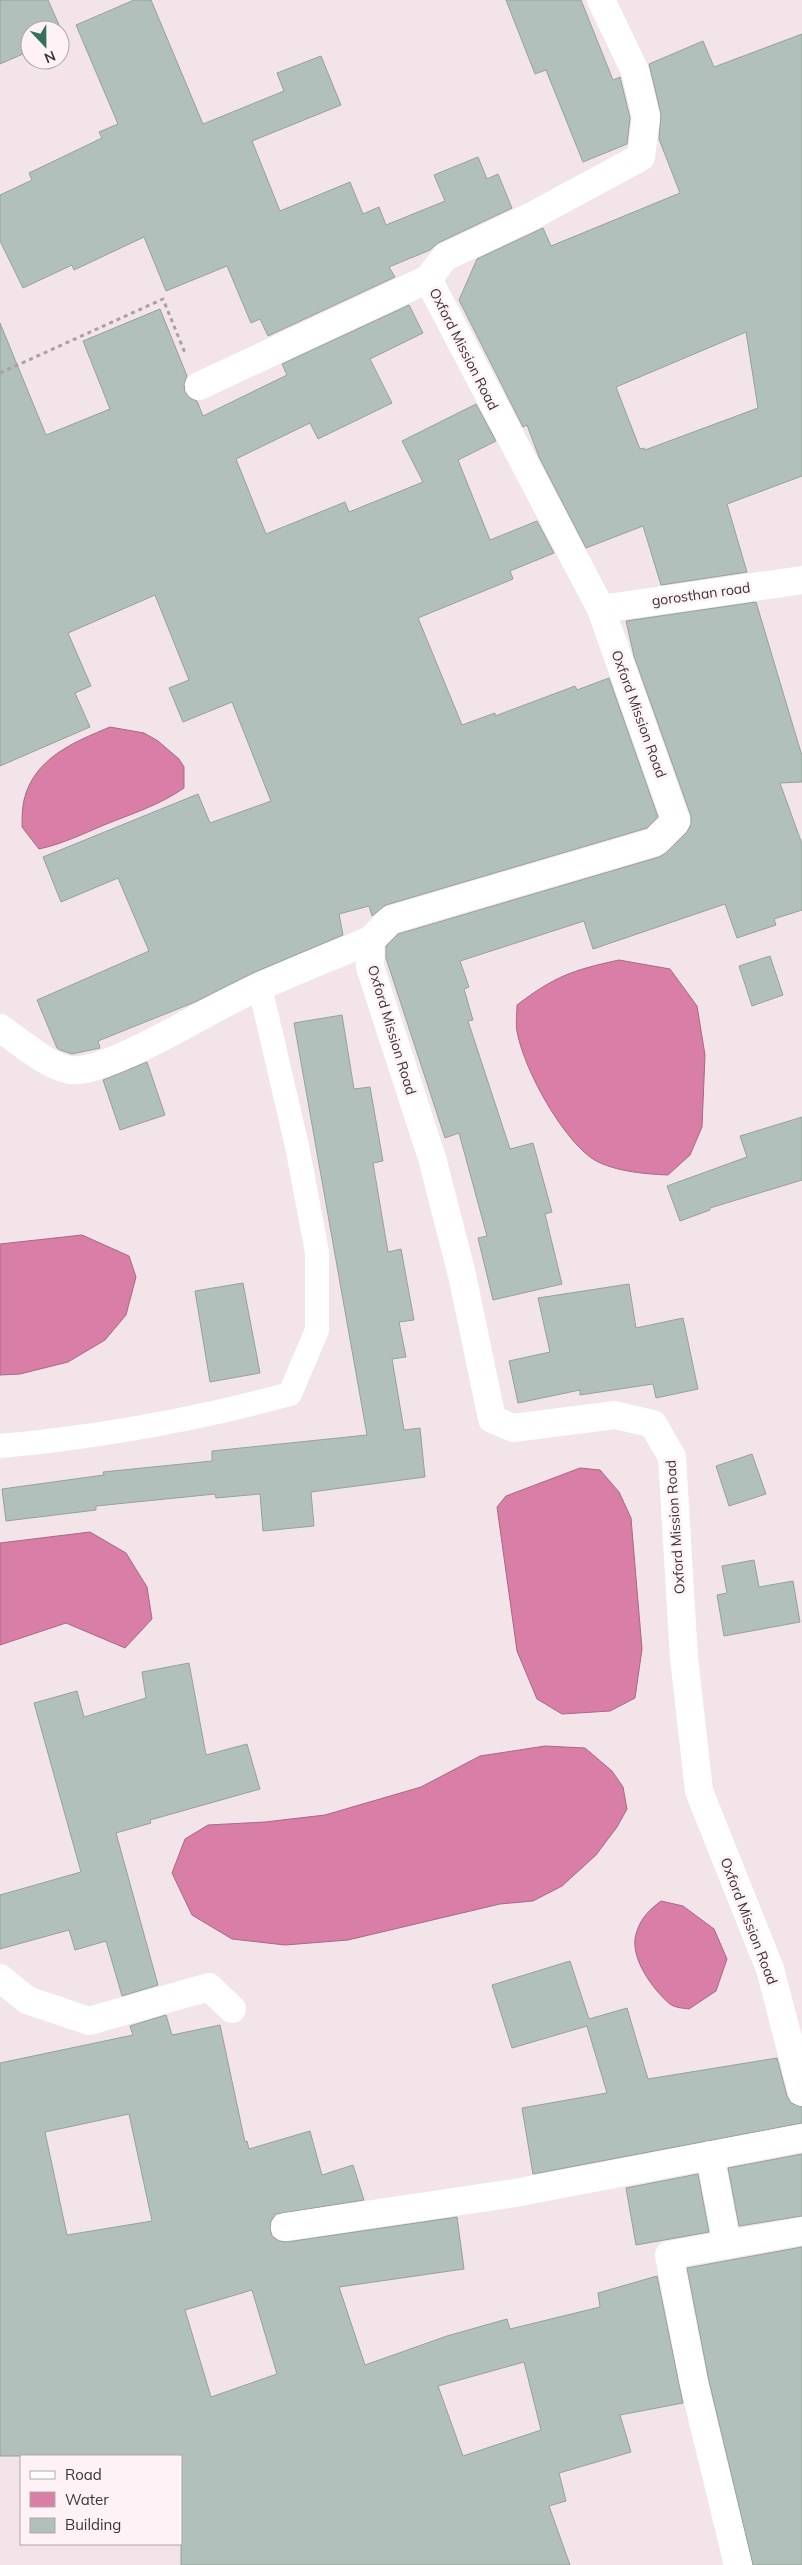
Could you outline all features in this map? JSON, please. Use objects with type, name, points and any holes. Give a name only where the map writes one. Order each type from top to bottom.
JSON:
[{"type":"street","name":"Oxford Mission Road","points":[[601,0],[635,71],[646,117],[641,157],[530,217],[445,257],[428,279],[601,609],[676,821],[655,842],[390,920],[372,940],[370,967],[432,1158],[462,1275],[492,1419],[513,1428],[615,1415],[653,1424],[672,1457],[684,1658],[699,1791],[770,1969],[800,2080]]},
{"type":"street","points":[[199,386],[428,279]]},
{"type":"street","name":"gorosthan road","points":[[601,609],[802,580]]},
{"type":"street","points":[[0,1028],[41,1057],[70,1070],[90,1070],[260,987],[372,940]]},
{"type":"street","points":[[0,1978],[27,2000],[89,2021],[209,1987],[232,2009]]},
{"type":"street","points":[[285,2227],[515,2193],[802,2138]]},
{"type":"street","points":[[710,2155],[727,2245]]},
{"type":"street","points":[[738,2565],[694,2384],[669,2255],[802,2231]]},
{"type":"lane","points":[[0,1446],[79,1439],[145,1428],[220,1413],[290,1394],[317,1330],[317,1252],[297,1146],[260,987]]},
{"type":"path","points":[[0,373],[163,299],[199,386]]},
{"type":"water","points":[[110,727],[144,733],[158,741],[179,759],[184,767],[184,788],[145,809],[64,842],[39,849],[22,827],[23,803],[29,785],[46,762],[57,753]]},
{"type":"water","points":[[619,960],[670,969],[697,1006],[705,1055],[702,1127],[690,1155],[668,1175],[638,1173],[607,1166],[590,1157],[579,1147],[556,1118],[536,1084],[522,1051],[517,1032],[517,1005],[530,995],[565,975]]},
{"type":"water","points":[[82,1235],[129,1256],[136,1277],[126,1315],[105,1340],[68,1362],[20,1374],[0,1375],[0,1244]]},
{"type":"water","points":[[580,1468],[600,1470],[619,1492],[631,1518],[642,1649],[635,1698],[610,1711],[562,1714],[537,1699],[517,1651],[497,1507],[506,1496]]},
{"type":"water","points":[[90,1532],[126,1553],[147,1587],[152,1619],[125,1648],[66,1623],[0,1645],[0,1543]]},
{"type":"water","points":[[545,1746],[585,1748],[612,1771],[623,1787],[627,1809],[617,1827],[596,1855],[562,1886],[533,1901],[500,1904],[348,1940],[285,1945],[232,1939],[192,1915],[172,1873],[185,1839],[208,1825],[265,1822],[325,1815],[421,1787],[480,1756]]},
{"type":"water","points":[[661,1901],[683,1906],[714,1929],[727,1959],[716,1991],[689,2009],[674,2006],[663,1998],[643,1971],[636,1951],[635,1940],[643,1918]]},
{"type":"building","points":[[0,0],[48,0],[57,20],[20,20],[20,55],[0,64]]},
{"type":"building","points":[[134,0],[151,0],[203,124],[284,91],[277,73],[321,56],[341,105],[252,141],[280,211],[350,182],[363,214],[379,207],[386,225],[445,201],[434,175],[478,157],[487,179],[498,174],[512,208],[438,243],[430,250],[389,267],[395,277],[268,336],[260,319],[251,323],[227,266],[166,291],[144,237],[74,270],[72,265],[23,288],[0,241],[0,195],[32,180],[29,173],[102,138],[99,132],[118,124],[76,25]]},
{"type":"building","points":[[506,0],[581,0],[613,80],[620,77],[630,118],[627,144],[583,162],[546,70],[535,74]]},
{"type":"building","points":[[802,34],[802,476],[727,504],[747,572],[661,585],[643,526],[586,548],[539,457],[527,425],[523,427],[459,300],[477,259],[543,228],[551,246],[680,193],[659,139],[661,114],[649,64],[703,41],[714,67]],"holes":[[[746,332],[758,408],[645,450],[644,448],[640,449],[616,387]]]},
{"type":"building","points":[[409,305],[423,333],[370,359],[392,403],[318,439],[310,423],[236,459],[266,534],[345,502],[349,512],[423,482],[402,441],[476,404],[496,441],[458,460],[490,540],[537,521],[554,553],[510,571],[513,579],[418,618],[462,725],[495,713],[495,716],[575,686],[577,690],[609,678],[658,817],[647,828],[386,905],[372,916],[369,906],[339,914],[343,935],[255,972],[195,1002],[98,1041],[100,1048],[72,1054],[60,1050],[57,1048],[37,1000],[149,951],[118,878],[61,902],[43,857],[198,794],[210,823],[271,801],[232,702],[183,722],[169,688],[189,680],[155,595],[68,633],[91,686],[75,693],[90,727],[0,766],[0,323],[46,435],[110,409],[83,341],[160,309],[187,376],[184,384],[185,392],[190,398],[197,401],[203,416],[287,375],[282,364]]},
{"type":"building","points":[[756,602],[802,756],[802,782],[780,783],[802,844],[802,910],[774,919],[776,925],[737,938],[725,904],[593,949],[584,921],[460,961],[469,987],[464,989],[473,1020],[468,1021],[510,1149],[533,1143],[552,1212],[545,1214],[562,1284],[493,1300],[478,1238],[487,1236],[459,1133],[445,1138],[386,958],[386,946],[398,934],[659,857],[666,853],[687,832],[691,824],[691,816],[634,656],[626,621]]},
{"type":"building","points":[[770,956],[783,995],[752,1006],[739,966]]},
{"type":"building","points":[[342,1015],[354,1089],[370,1087],[383,1161],[373,1163],[388,1252],[401,1249],[414,1320],[399,1322],[406,1357],[392,1359],[404,1430],[420,1428],[425,1477],[311,1492],[314,1526],[263,1531],[260,1494],[216,1498],[215,1494],[96,1506],[96,1510],[6,1521],[2,1489],[104,1475],[103,1472],[212,1461],[212,1451],[367,1435],[294,1023]]},
{"type":"building","points":[[147,1062],[165,1115],[120,1130],[103,1080]]},
{"type":"building","points":[[802,1117],[802,1180],[710,1208],[710,1210],[680,1221],[667,1186],[747,1157],[740,1136]]},
{"type":"building","points":[[243,1283],[260,1373],[210,1382],[195,1291]]},
{"type":"building","points":[[629,1284],[636,1328],[683,1318],[698,1389],[656,1398],[653,1384],[580,1395],[580,1390],[518,1403],[509,1361],[550,1352],[538,1298]]},
{"type":"building","points":[[752,1454],[766,1494],[729,1506],[716,1466]]},
{"type":"building","points":[[754,1560],[759,1587],[793,1581],[800,1622],[724,1636],[717,1595],[727,1593],[722,1566]]},
{"type":"building","points":[[189,1663],[206,1755],[247,1744],[260,1789],[150,1820],[151,1823],[116,1833],[158,1985],[122,1996],[106,1941],[75,1950],[69,1930],[0,1949],[0,1895],[81,1872],[34,1703],[77,1691],[84,1717],[146,1698],[142,1672]]},
{"type":"building","points":[[570,1961],[589,2019],[627,2008],[648,2079],[777,2058],[787,2096],[791,2103],[802,2107],[802,2123],[533,2174],[522,2108],[607,2093],[587,2026],[512,2048],[492,1985]]},
{"type":"building","points":[[166,2015],[172,2035],[220,2025],[245,2142],[247,2141],[249,2149],[310,2131],[322,2175],[353,2165],[364,2200],[276,2214],[271,2221],[270,2229],[272,2236],[279,2241],[287,2242],[457,2217],[464,2269],[339,2287],[365,2365],[447,2336],[507,2319],[510,2329],[600,2307],[598,2293],[657,2276],[683,2403],[620,2415],[631,2452],[559,2473],[566,2501],[549,2506],[570,2565],[181,2565],[182,2455],[0,2456],[0,2063],[133,2035],[130,2026]],"holes":[[[129,2114],[152,2221],[67,2235],[45,2132]],[[252,2290],[277,2374],[211,2397],[185,2310]],[[524,2362],[541,2430],[463,2456],[438,2386]]]},
{"type":"building","points":[[802,2154],[802,2216],[739,2226],[728,2168]]},
{"type":"building","points":[[698,2174],[709,2232],[636,2245],[626,2188]]},
{"type":"building","points":[[802,2247],[802,2565],[753,2565],[709,2381],[687,2268]]}]
